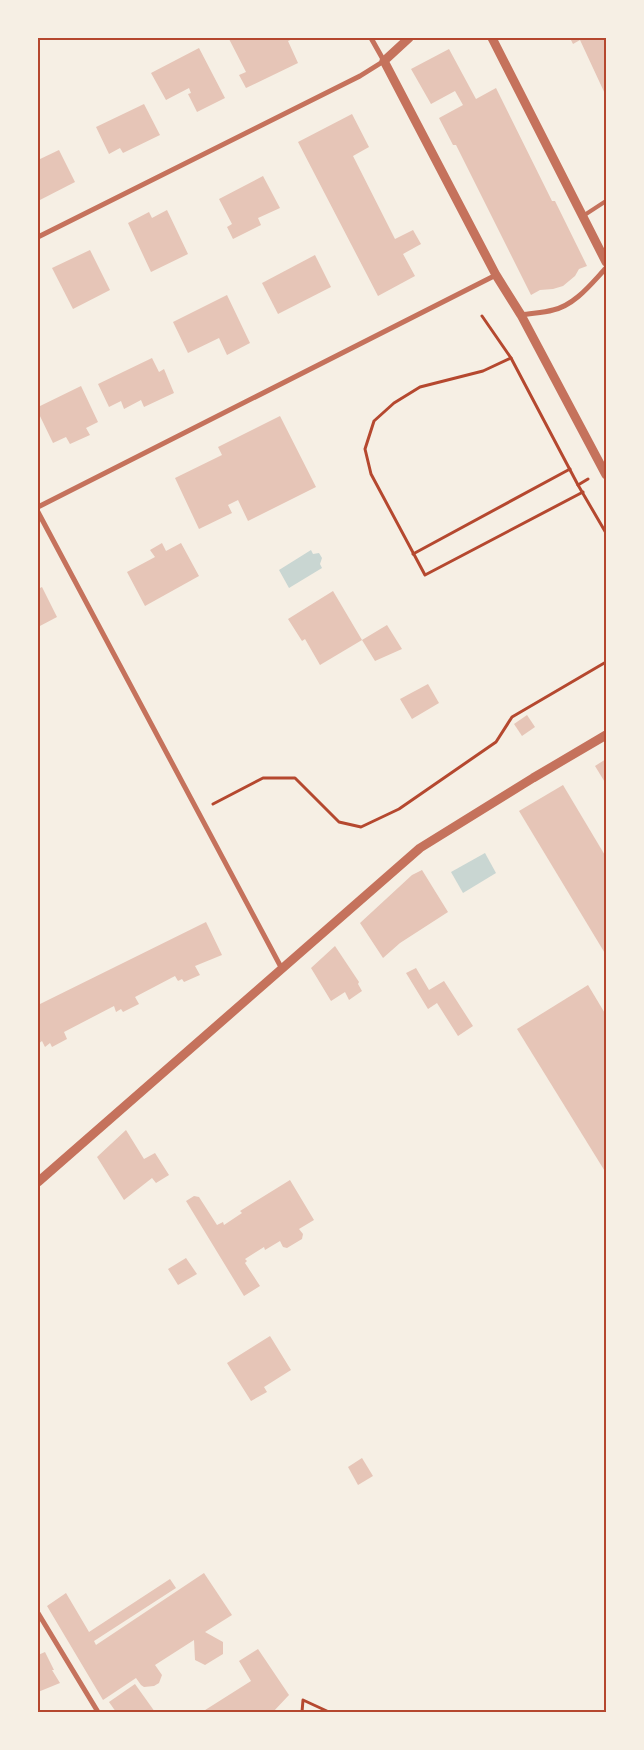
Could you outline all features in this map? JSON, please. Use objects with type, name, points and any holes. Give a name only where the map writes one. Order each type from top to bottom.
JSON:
[{"type":"street","points":[[371,38],[496,275],[521,315],[606,475]]},
{"type":"street","points":[[38,238],[360,76],[384,61],[408,38]]},
{"type":"street","points":[[492,38],[606,262]]},
{"type":"street","points":[[521,315],[555,310],[568,303],[577,298],[606,268]]},
{"type":"street","points":[[38,507],[496,275]]},
{"type":"street","points":[[38,512],[282,969]]},
{"type":"street","points":[[38,1182],[420,848],[606,735]]},
{"type":"street","points":[[38,1612],[98,1712]]},
{"type":"lane","points":[[583,216],[606,201]]},
{"type":"path","points":[[482,316],[511,358],[578,485],[606,533]]},
{"type":"path","points":[[511,358],[483,371],[420,387],[394,403],[374,421],[365,449],[371,474],[413,554],[426,576],[583,492]]},
{"type":"path","points":[[413,554],[570,469]]},
{"type":"path","points":[[578,485],[591,477]]},
{"type":"path","points":[[198,813],[263,778],[295,778],[338,822],[361,827],[400,809],[496,742],[512,717],[606,662]]},
{"type":"path","points":[[302,1712],[303,1700],[329,1712]]},
{"type":"shaded area","points":[[311,550],[313,554],[319,553],[322,558],[320,564],[322,568],[289,588],[279,570]]},
{"type":"shaded area","points":[[485,853],[496,873],[463,893],[451,872]]},
{"type":"building","points":[[295,38],[288,41],[298,63],[246,88],[239,75],[246,72],[229,39]]},
{"type":"building","points":[[570,38],[606,38],[606,96],[580,40],[573,44]]},
{"type":"building","points":[[199,48],[225,98],[197,112],[188,94],[191,93],[189,88],[166,100],[151,73]]},
{"type":"building","points":[[449,49],[476,99],[496,88],[552,201],[555,201],[587,266],[579,269],[575,276],[563,286],[540,290],[531,295],[456,145],[453,145],[439,118],[463,105],[455,91],[431,104],[411,69]]},
{"type":"building","points":[[144,104],[160,135],[123,153],[120,148],[109,154],[96,127]]},
{"type":"building","points":[[352,114],[369,147],[353,156],[395,239],[413,230],[421,244],[403,254],[415,276],[378,296],[298,142]]},
{"type":"building","points":[[59,150],[75,182],[38,201],[38,160]]},
{"type":"building","points":[[263,176],[280,208],[258,218],[261,225],[233,239],[227,227],[232,224],[219,199]]},
{"type":"building","points":[[167,210],[188,254],[151,272],[128,223],[149,212],[152,218]]},
{"type":"building","points":[[90,250],[110,290],[73,309],[52,268]]},
{"type":"building","points":[[315,255],[331,287],[278,314],[262,283]]},
{"type":"building","points":[[227,295],[250,343],[227,355],[219,338],[188,353],[173,322]]},
{"type":"building","points":[[152,358],[159,372],[164,369],[174,393],[144,407],[141,400],[124,409],[121,401],[109,407],[98,384]]},
{"type":"building","points":[[81,386],[98,422],[86,428],[90,435],[70,444],[66,437],[53,443],[38,412],[38,407]]},
{"type":"building","points":[[280,416],[316,487],[248,521],[238,500],[228,505],[232,513],[199,529],[175,478],[222,455],[218,447]]},
{"type":"building","points":[[162,543],[166,551],[181,543],[199,576],[145,606],[127,572],[155,557],[150,550]]},
{"type":"building","points":[[42,587],[57,617],[38,627],[38,589]]},
{"type":"building","points":[[333,591],[362,640],[320,665],[305,639],[302,641],[288,619]]},
{"type":"building","points":[[387,625],[402,649],[375,661],[362,640]]},
{"type":"building","points":[[428,684],[439,703],[412,719],[400,699]]},
{"type":"building","points":[[527,715],[535,727],[522,736],[514,724]]},
{"type":"building","points":[[606,759],[606,784],[595,766]]},
{"type":"building","points":[[563,785],[606,857],[606,955],[519,811]]},
{"type":"building","points":[[422,870],[448,912],[400,943],[383,958],[360,923],[412,875]]},
{"type":"building","points":[[206,922],[222,955],[195,966],[200,975],[184,982],[182,979],[178,981],[175,976],[135,997],[139,1004],[123,1012],[121,1009],[116,1012],[114,1006],[64,1032],[67,1039],[52,1047],[50,1043],[45,1047],[42,1041],[38,1044],[38,1005]]},
{"type":"building","points":[[335,946],[359,982],[358,984],[362,991],[349,1000],[345,992],[331,1001],[311,968]]},
{"type":"building","points":[[416,968],[429,990],[444,981],[473,1026],[458,1036],[437,1003],[428,1009],[406,973]]},
{"type":"building","points":[[588,985],[606,1015],[606,1173],[517,1029]]},
{"type":"building","points":[[126,1130],[144,1159],[155,1153],[169,1175],[156,1183],[152,1178],[124,1200],[97,1157]]},
{"type":"building","points":[[290,1180],[314,1220],[299,1229],[303,1234],[302,1239],[287,1248],[283,1247],[280,1241],[265,1250],[264,1247],[245,1259],[247,1261],[245,1263],[260,1286],[244,1296],[186,1201],[194,1196],[199,1197],[217,1225],[223,1222],[224,1225],[242,1213],[240,1211]]},
{"type":"building","points":[[186,1258],[197,1274],[178,1285],[168,1269]]},
{"type":"building","points":[[270,1336],[291,1370],[264,1387],[267,1392],[251,1401],[227,1363]]},
{"type":"building","points":[[362,1458],[373,1476],[358,1485],[348,1467]]},
{"type":"building","points":[[204,1573],[232,1615],[205,1632],[223,1642],[223,1654],[205,1665],[195,1660],[194,1640],[155,1665],[162,1675],[159,1683],[154,1686],[144,1687],[136,1678],[103,1700],[47,1606],[66,1593],[89,1632],[170,1579],[176,1588],[94,1641],[96,1645]]},
{"type":"building","points":[[258,1649],[289,1695],[273,1712],[202,1712],[251,1681],[239,1661]]},
{"type":"building","points":[[45,1652],[54,1670],[52,1670],[60,1683],[38,1692],[38,1655]]},
{"type":"building","points":[[135,1684],[155,1712],[116,1712],[109,1702]]}]
